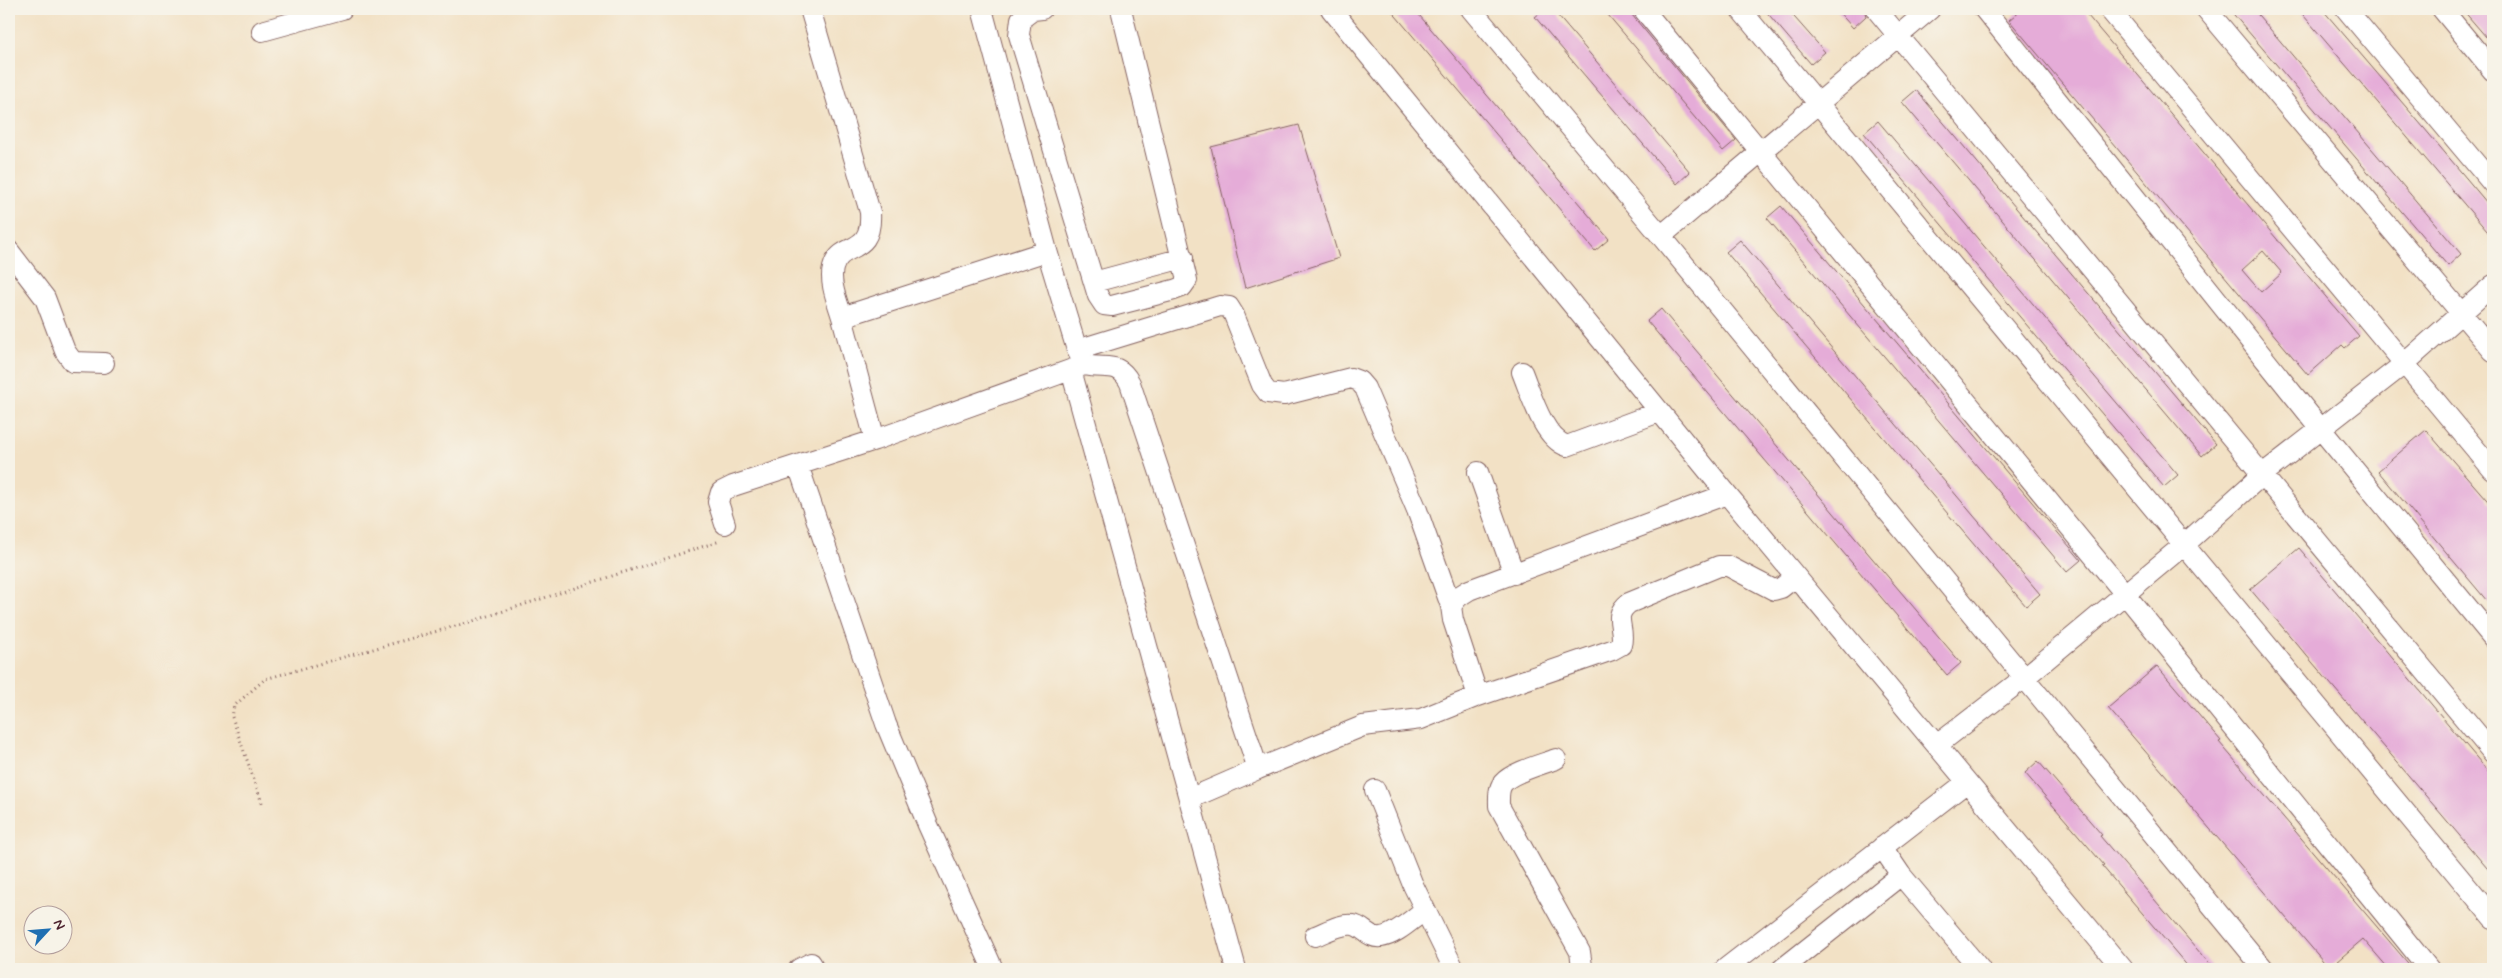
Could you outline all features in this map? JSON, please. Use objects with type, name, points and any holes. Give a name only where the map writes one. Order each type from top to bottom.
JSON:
[{"type":"street","points":[[262,31],[342,9]]},
{"type":"street","points":[[810,9],[870,212],[871,230],[863,242],[837,258],[832,269],[833,285],[875,440]]},
{"type":"street","points":[[982,9],[1077,362],[1189,799],[1236,969]]},
{"type":"street","points":[[1042,9],[1033,10],[1021,20],[1019,35],[1098,296],[1104,305],[1112,306],[1174,290],[1182,287],[1187,280],[1121,9]]},
{"type":"street","points":[[1331,9],[1795,577],[2123,969]]},
{"type":"street","points":[[1471,9],[1661,236],[2264,969]]},
{"type":"street","points":[[1643,9],[1763,152],[2125,594],[2429,969]]},
{"type":"street","points":[[1740,9],[2493,918]]},
{"type":"street","points":[[1876,9],[2493,753]]},
{"type":"street","points":[[1661,236],[1763,152],[1930,9]]},
{"type":"street","points":[[1984,9],[2320,428],[2493,638]]},
{"type":"street","points":[[2108,9],[2493,470]]},
{"type":"street","points":[[2206,9],[2493,350]]},
{"type":"street","points":[[2442,9],[2493,70]]},
{"type":"street","points":[[2355,12],[2493,184]]},
{"type":"street","points":[[9,251],[45,298],[65,351],[73,362],[104,363]]},
{"type":"street","points":[[842,317],[1047,252]]},
{"type":"street","points":[[1094,282],[1182,258]]},
{"type":"street","points":[[1937,745],[2024,678],[2185,544],[2263,474],[2404,364],[2493,285]]},
{"type":"street","points":[[726,524],[718,502],[721,492],[733,486],[875,440],[1220,306],[1229,307],[1234,314],[1262,386],[1268,393],[1284,395],[1351,378],[1359,381],[1365,388],[1417,510],[1451,606],[1453,620],[1478,696]]},
{"type":"street","points":[[1077,362],[1096,368],[1112,367],[1124,372],[1130,383],[1258,769]]},
{"type":"street","points":[[1522,372],[1550,434],[1558,443],[1567,446],[1659,412]]},
{"type":"street","points":[[798,465],[886,724],[928,825],[993,969]]},
{"type":"street","points":[[1478,472],[1514,574]]},
{"type":"street","points":[[1451,606],[1458,597],[1469,590],[1727,494]]},
{"type":"street","points":[[1189,799],[1363,726],[1420,719],[1478,696],[1612,650],[1621,645],[1619,615],[1621,609],[1629,603],[1719,566],[1728,566],[1774,590],[1781,588],[1795,577]]},
{"type":"street","points":[[1556,759],[1512,776],[1503,783],[1499,795],[1499,806],[1580,952],[1582,966],[1580,969]]},
{"type":"street","points":[[1725,969],[1967,782]]},
{"type":"street","points":[[1375,790],[1425,910],[1454,969]]},
{"type":"street","points":[[1882,847],[1901,874],[1977,968]]},
{"type":"street","points":[[1782,969],[1901,874]]},
{"type":"street","points":[[1315,936],[1346,925],[1355,925],[1371,936],[1380,937],[1390,934],[1425,910]]},
{"type":"street","points":[[799,969],[811,963],[814,969]]},
{"type":"path","points":[[262,803],[232,717],[234,706],[265,679],[470,622],[717,544],[725,537],[726,524]]},
{"type":"building","points":[[1390,9],[1414,9],[1609,239],[1595,251]]},
{"type":"building","points":[[1545,9],[1552,9],[1690,172],[1677,184],[1535,17]]},
{"type":"building","points":[[1603,9],[1627,9],[1736,140],[1723,151]]},
{"type":"building","points":[[1764,9],[1787,9],[1825,52],[1811,64]]},
{"type":"building","points":[[1836,9],[1864,9],[1866,16],[1853,28]]},
{"type":"building","points":[[2022,9],[2082,9],[2359,336],[2345,348],[2342,345],[2308,375],[2009,20]],"holes":[[[2263,251],[2282,273],[2261,292],[2242,270]]]},
{"type":"building","points":[[2229,9],[2253,9],[2461,254],[2448,266]]},
{"type":"building","points":[[2298,9],[2322,9],[2424,128],[2493,210],[2493,238]]},
{"type":"building","points":[[2462,9],[2486,9],[2493,17],[2493,45]]},
{"type":"building","points":[[1916,90],[2216,444],[2202,456],[1902,102]]},
{"type":"building","points":[[1878,121],[2178,475],[2164,487],[1864,133]]},
{"type":"building","points":[[1299,125],[1339,258],[1245,288],[1211,147]]},
{"type":"building","points":[[1781,206],[2081,560],[2067,572],[1767,218]]},
{"type":"building","points":[[1740,240],[2040,594],[2026,606],[1726,252]]},
{"type":"building","points":[[1661,309],[1961,663],[1947,675],[1647,321]]},
{"type":"building","points":[[2426,430],[2493,507],[2493,608],[2378,471]]},
{"type":"building","points":[[2299,548],[2493,777],[2493,875],[2250,589]]},
{"type":"building","points":[[2157,666],[2221,741],[2219,742],[2413,969],[2389,969],[2363,939],[2329,968],[2186,801],[2108,708]]},
{"type":"building","points":[[2038,761],[2214,969],[2190,969],[2102,866],[2104,865],[2025,773]]}]
